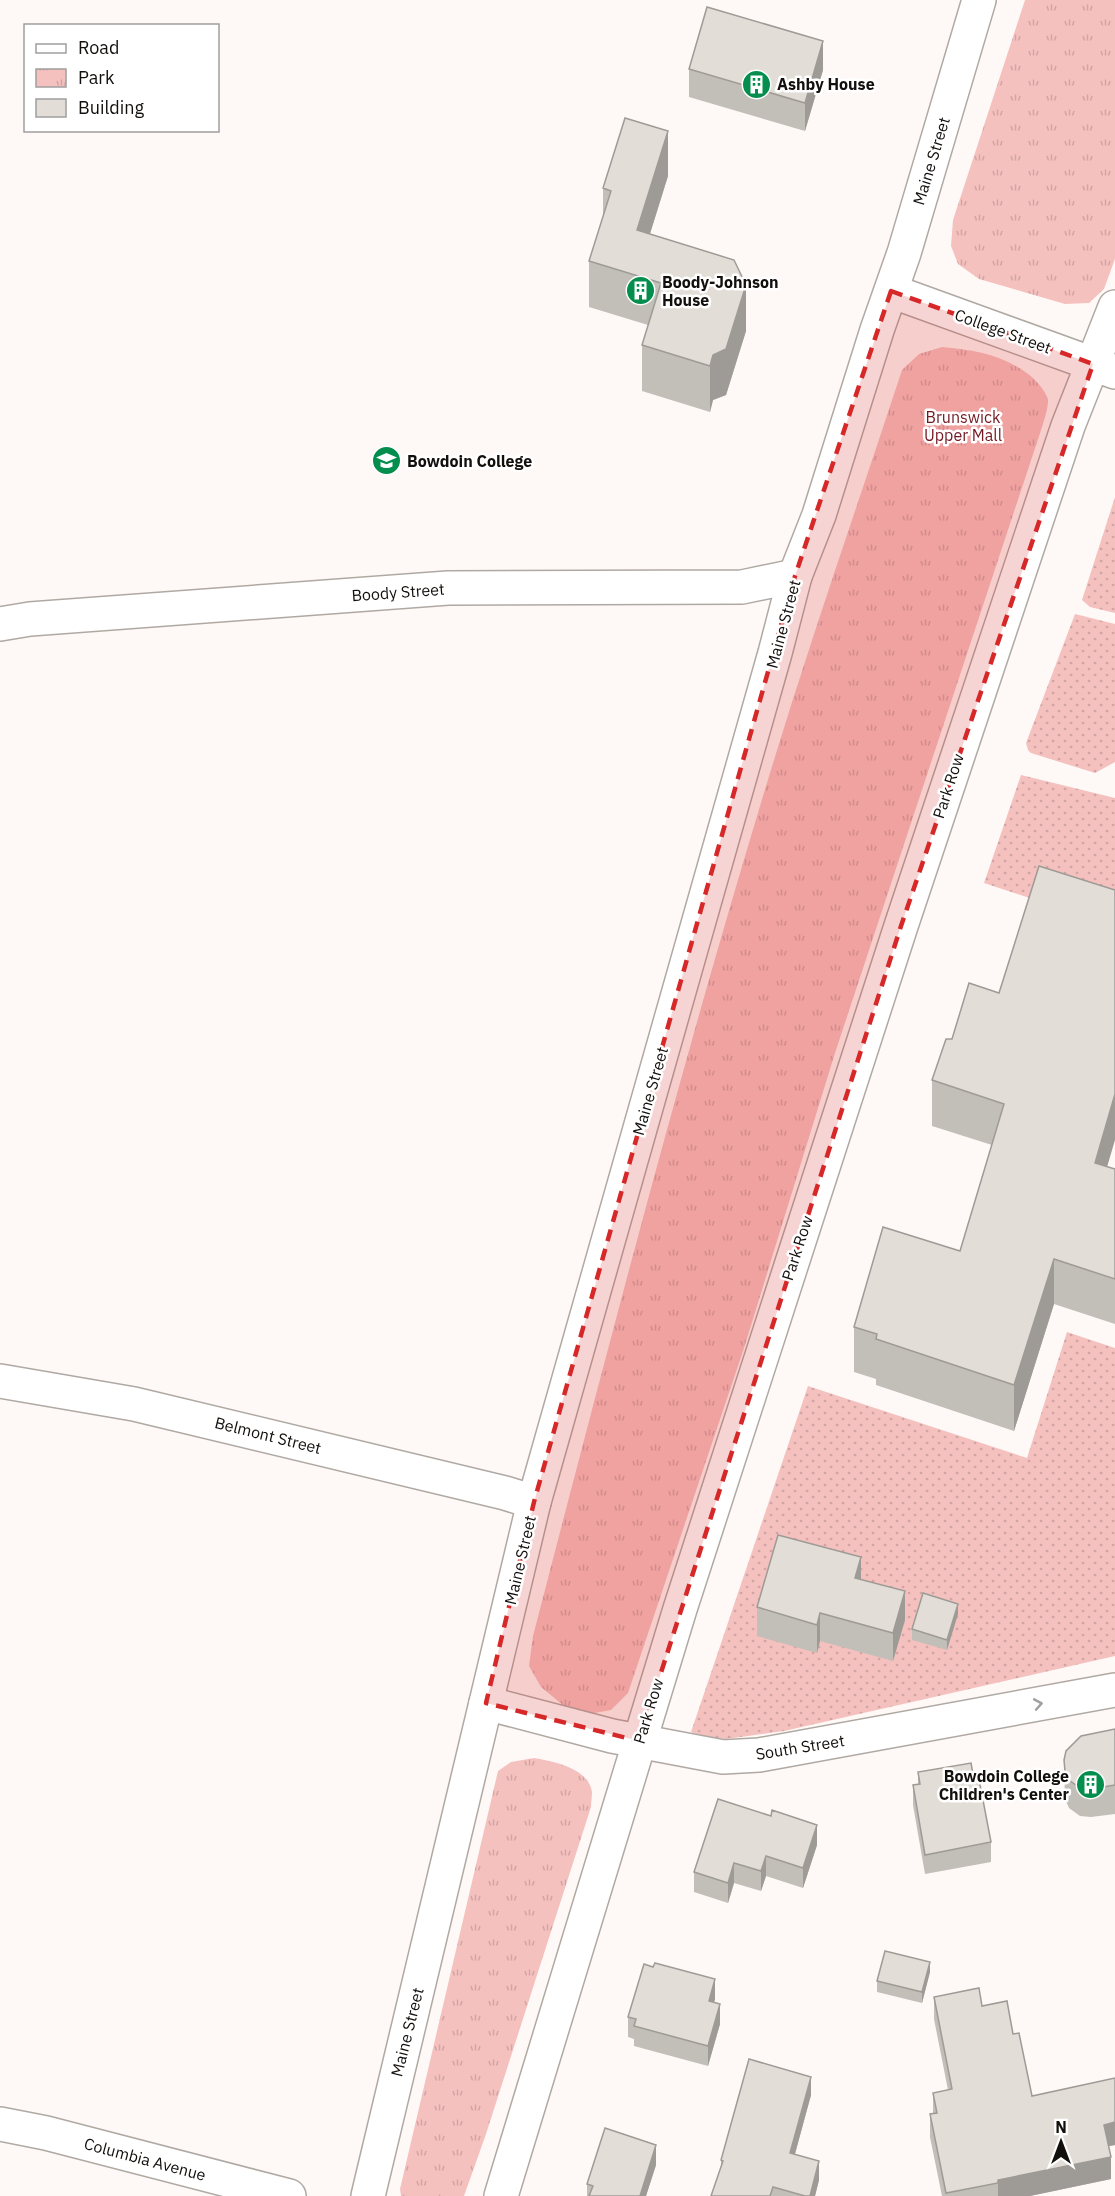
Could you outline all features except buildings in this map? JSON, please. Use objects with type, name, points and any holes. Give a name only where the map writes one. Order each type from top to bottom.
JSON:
[{"type":"street","name":"Maine Street","points":[[368,2196],[534,1502],[795,576],[819,515],[891,291],[979,0]]},
{"type":"street","name":"College Street","points":[[891,291],[1104,368]]},
{"type":"street","name":"Park Row","points":[[501,2196],[683,1597],[904,915],[1068,426],[1104,368],[1115,307]]},
{"type":"street","name":"Boody Street","points":[[0,624],[30,619],[448,588],[742,587],[795,576]]},
{"type":"street","name":"Belmont Street","points":[[0,1381],[206,1419],[534,1502]]},
{"type":"street","name":"South Street","points":[[486,1703],[612,1736],[723,1757],[759,1755],[1115,1690]]},
{"type":"street","name":"Columbia Avenue","points":[[0,2124],[46,2133],[289,2196]]},
{"type":"highlighted area","points":[[891,291],[1093,364],[901,926],[639,1741],[486,1703],[534,1502],[795,576]]},
{"type":"green space","points":[[1025,0],[1115,0],[1115,259],[1104,289],[1089,303],[1065,304],[979,279],[958,264],[951,246],[953,220]]},
{"type":"green space","name":"Brunswick Upper Mall","points":[[942,347],[990,355],[1023,370],[1040,386],[1047,398],[1043,424],[835,1053],[744,1348],[628,1693],[611,1710],[589,1714],[564,1706],[541,1687],[529,1666],[533,1636],[677,1095],[738,880],[818,621],[902,370],[919,354]]},
{"type":"green space","points":[[1115,497],[1115,613],[1090,607],[1082,600]]},
{"type":"green space","points":[[1075,614],[1115,624],[1115,762],[1095,773],[1031,753],[1026,743]]},
{"type":"green space","points":[[1021,775],[1115,798],[1115,926],[984,883]]},
{"type":"green space","points":[[1067,1332],[1115,1348],[1115,1656],[784,1731],[726,1739],[706,1737],[691,1732],[808,1386],[1027,1458]]},
{"type":"green space","points":[[534,1758],[569,1767],[584,1777],[592,1792],[591,1807],[464,2196],[401,2196],[400,2189],[498,1771],[511,1762]]},
{"type":"place","name":"Ashby House","points":[[756,84]]},
{"type":"place","name":"Boody-Johnson House","points":[[641,291]]},
{"type":"place","name":"Bowdoin College","points":[[386,461]]},
{"type":"place","name":"Bowdoin College Children's Center","points":[[1090,1785]]}]
